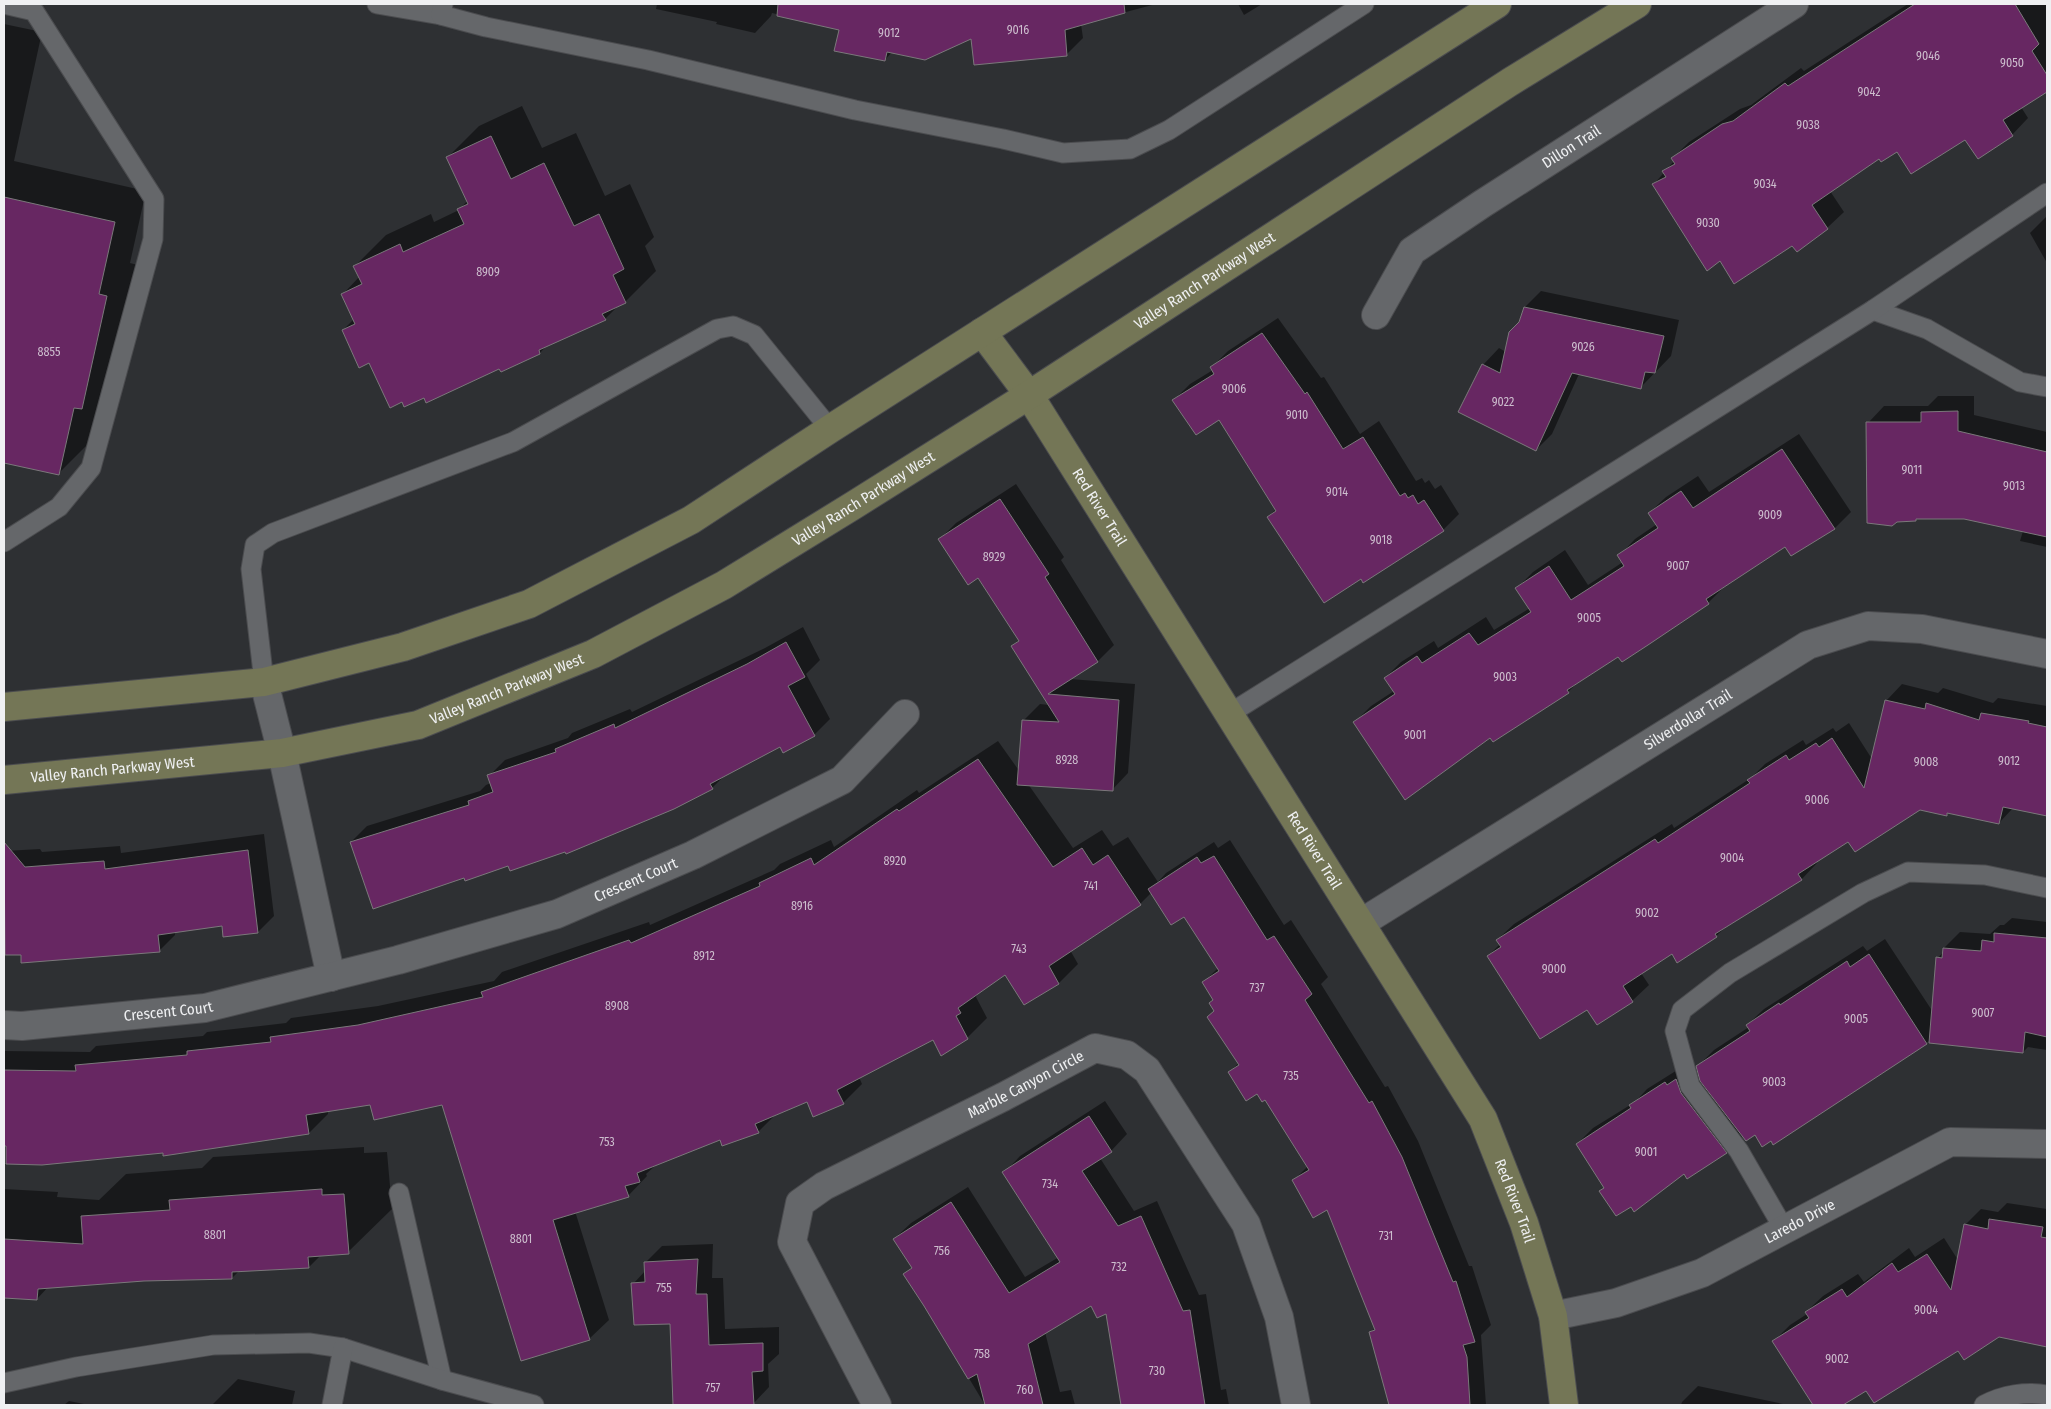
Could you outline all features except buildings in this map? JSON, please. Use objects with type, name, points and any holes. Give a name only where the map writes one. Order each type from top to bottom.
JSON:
[{"type":"main road","points":[[4,707],[264,682],[403,647],[529,604],[691,520],[1497,4]]},
{"type":"main road","name":"Valley Ranch Parkway West","points":[[4,780],[282,753],[418,725],[593,654],[724,584],[1029,395],[1510,82],[1637,4]]},
{"type":"main road","name":"Red River Trail","points":[[982,332],[1029,395],[1483,1118],[1524,1224],[1553,1316],[1564,1405]]},
{"type":"street","name":"Dillon Trail","points":[[1376,315],[1412,251],[1794,4]]},
{"type":"street","name":"Silverdollar Trail","points":[[1361,924],[1808,645],[1868,626],[1922,629],[2047,654]]},
{"type":"street","points":[[264,682],[282,753],[330,977]]},
{"type":"street","name":"Crescent Court","points":[[4,1025],[22,1026],[205,1008],[398,960],[557,914],[693,855],[842,780],[905,714]]},
{"type":"street","name":"Marble Canyon Circle","points":[[877,1405],[792,1242],[800,1203],[824,1186],[1003,1097],[1095,1048],[1127,1055],[1147,1070],[1246,1224],[1279,1317],[1296,1405]]},
{"type":"street","name":"Laredo Drive","points":[[1553,1316],[1616,1304],[1702,1273],[1950,1142],[2001,1141],[2047,1144]]},
{"type":"lane","points":[[4,4],[34,11],[154,199],[153,239],[91,468],[59,507],[8,542],[4,542]]},
{"type":"lane","points":[[378,4],[442,9],[486,27],[648,60],[855,110],[1003,139],[1063,153],[1130,149],[1169,130],[1364,4]]},
{"type":"lane","points":[[1229,714],[1873,310],[2047,193]]},
{"type":"lane","points":[[1873,310],[1927,329],[2020,382],[2047,387]]},
{"type":"lane","points":[[264,682],[251,569],[255,545],[273,533],[513,442],[717,329],[733,326],[754,335],[830,430]]},
{"type":"lane","points":[[1784,1229],[1740,1151],[1690,1086],[1675,1031],[1682,1010],[1730,973],[1863,893],[1908,872],[1985,875],[2047,888]]},
{"type":"lane","points":[[399,1193],[442,1380]]},
{"type":"lane","points":[[4,1383],[76,1367],[213,1345],[309,1343],[343,1348],[442,1380],[534,1405]]},
{"type":"lane","points":[[332,1405],[343,1348]]},
{"type":"lane","points":[[1984,1405],[2000,1397],[2040,1393],[2047,1395]]}]
